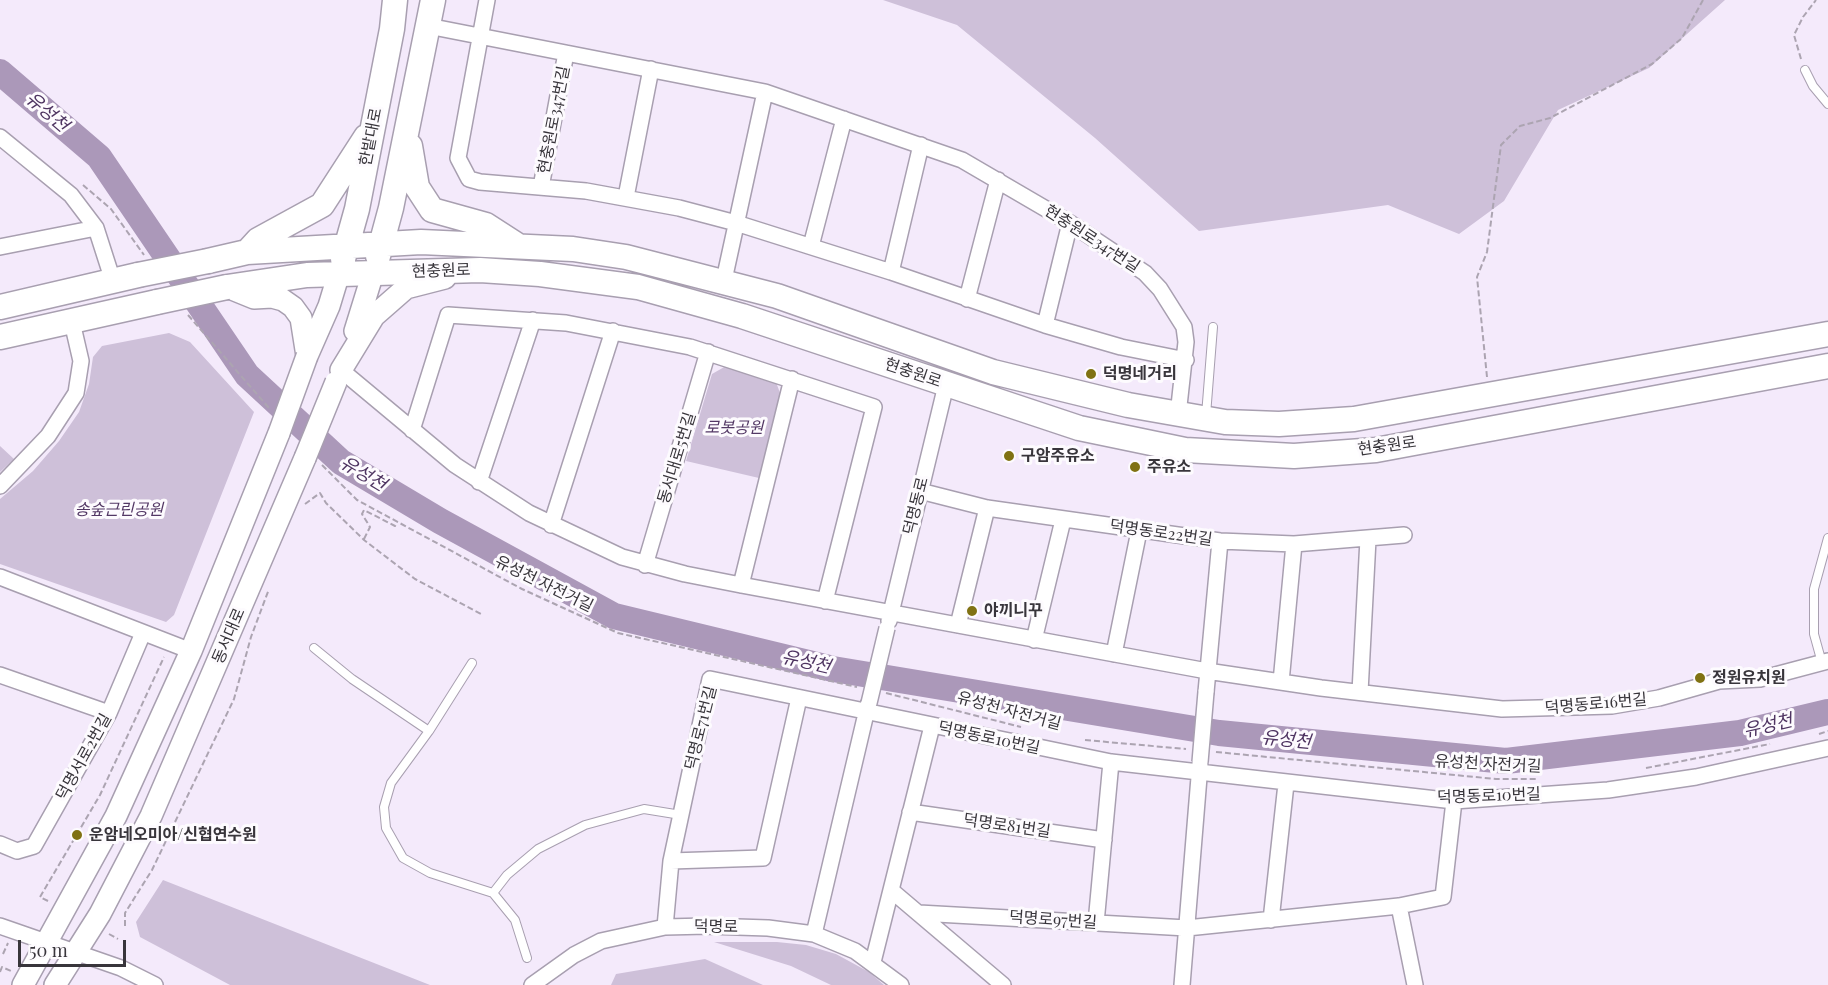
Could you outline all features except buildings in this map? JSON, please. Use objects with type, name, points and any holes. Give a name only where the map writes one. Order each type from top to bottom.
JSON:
[{"type":"main road","name":"한밭대로","points":[[339,273],[357,209],[395,0]]},
{"type":"main road","name":"한밭대로","points":[[373,273],[407,129],[433,0]]},
{"type":"main road","points":[[407,129],[412,171],[417,187],[432,210],[486,225],[517,245]]},
{"type":"main road","points":[[247,252],[258,240],[322,205],[363,139],[372,132]]},
{"type":"main road","name":"현충원로","points":[[0,307],[247,252],[381,243],[517,245],[626,257],[724,280],[832,315],[993,372],[1128,405],[1206,419],[1279,424],[1354,419],[1828,334]]},
{"type":"main road","name":"현충원로","points":[[0,337],[227,287],[339,273],[480,270],[540,273],[638,287],[742,316],[1079,428],[1185,450],[1294,456],[1376,450],[1828,366]]},
{"type":"street","points":[[487,0],[458,158],[469,179],[626,197],[736,223],[891,272],[1045,325],[1121,347],[1186,360]]},
{"type":"street","name":"현충원로347번길","points":[[428,26],[765,92],[962,160],[1070,223],[1145,273],[1160,289],[1184,327],[1186,360],[1178,415]]},
{"type":"street","name":"현충원로347번길","points":[[541,187],[566,53]]},
{"type":"street","points":[[626,197],[651,69]]},
{"type":"street","points":[[724,280],[765,92]]},
{"type":"street","points":[[811,246],[844,119]]},
{"type":"street","points":[[3,143],[71,195],[96,228],[113,281]]},
{"type":"street","points":[[891,272],[921,145]]},
{"type":"street","points":[[967,299],[998,180]]},
{"type":"street","points":[[1045,325],[1070,223]]},
{"type":"street","points":[[0,247],[96,228]]},
{"type":"street","points":[[480,270],[406,288],[374,316],[338,376],[479,482],[551,525],[592,545],[645,565],[825,601],[889,620]]},
{"type":"street","name":"동서대로","points":[[22,985],[116,816],[191,651],[279,433],[307,356],[329,306],[339,273]]},
{"type":"street","name":"동서대로","points":[[55,985],[100,914],[151,816],[311,459],[373,273]]},
{"type":"street","points":[[227,287],[254,298],[272,297],[283,300],[293,307],[301,318],[307,356]]},
{"type":"street","points":[[412,430],[448,315],[533,320],[613,331],[708,352],[874,407],[825,601]]},
{"type":"street","points":[[479,482],[533,320]]},
{"type":"street","points":[[0,486],[48,436],[76,393],[81,361],[72,322]]},
{"type":"street","points":[[551,525],[613,331]]},
{"type":"street","name":"동서대로5번길","points":[[645,565],[708,352]]},
{"type":"street","points":[[741,585],[792,379]]},
{"type":"street","name":"덕명동로","points":[[868,708],[946,385]]},
{"type":"street","name":"덕명동로22번길","points":[[920,491],[987,507],[1220,541],[1294,544],[1404,535]]},
{"type":"street","points":[[958,625],[987,507]]},
{"type":"street","points":[[1034,640],[1063,519]]},
{"type":"street","points":[[1114,654],[1140,531]]},
{"type":"street","points":[[1360,692],[1368,539]]},
{"type":"street","points":[[1182,985],[1197,762],[1220,541]]},
{"type":"street","points":[[1281,682],[1294,544]]},
{"type":"street","points":[[0,577],[191,651]]},
{"type":"street","name":"덕명동로16번길","points":[[889,620],[958,625],[1207,671],[1281,682],[1502,709],[1548,710],[1612,706],[1659,698],[1719,681],[1760,679],[1825,662]]},
{"type":"street","name":"덕명서로2번길","points":[[0,844],[17,850],[34,846],[109,713],[144,633]]},
{"type":"street","points":[[0,675],[109,713]]},
{"type":"street","name":"덕명로71번길","points":[[665,927],[671,861],[710,679],[799,698],[868,708]]},
{"type":"street","points":[[671,861],[764,858],[799,698]]},
{"type":"street","points":[[814,933],[868,708]]},
{"type":"street","name":"덕명동로10번길","points":[[868,708],[932,726],[1112,762],[1197,762],[1286,784],[1454,801],[1608,790],[1696,777],[1828,748]]},
{"type":"street","points":[[873,962],[932,726]]},
{"type":"street","points":[[1096,923],[1112,762]]},
{"type":"street","points":[[1271,921],[1286,784]]},
{"type":"street","name":"덕명로97번길","points":[[919,913],[1187,928],[1399,906],[1443,897],[1454,801]]},
{"type":"street","name":"덕명로81번길","points":[[910,812],[1104,840]]},
{"type":"street","points":[[892,891],[1003,985]]},
{"type":"street","points":[[1399,906],[1415,985]]},
{"type":"street","points":[[0,926],[121,968],[155,985]]},
{"type":"street","name":"덕명로","points":[[533,985],[574,955],[601,941],[665,927],[768,928],[814,933],[873,962],[901,985]]},
{"type":"lane","points":[[1805,70],[1813,86],[1828,104]]},
{"type":"lane","points":[[1206,419],[1213,327]]},
{"type":"lane","points":[[1825,662],[1814,634],[1814,589],[1828,538]]},
{"type":"lane","points":[[314,648],[352,679],[429,731]]},
{"type":"lane","points":[[472,663],[429,731],[391,783],[384,807],[386,828],[403,858],[430,873],[494,893],[515,920],[527,958]]},
{"type":"lane","points":[[494,893],[507,875],[538,849],[585,825],[644,809],[681,815]]},
{"type":"path","points":[[1487,380],[1477,278],[1487,252],[1501,145],[1520,126],[1550,118],[1652,64],[1682,38],[1703,0]]},
{"type":"path","points":[[1805,70],[1794,35],[1803,17],[1816,0]]},
{"type":"path","points":[[260,399],[268,408]]},
{"type":"path","name":"유성천 자전거길","points":[[311,459],[357,500],[522,589],[618,633],[862,688]]},
{"type":"path","points":[[305,504],[320,493],[326,504],[364,540],[415,579],[481,614]]},
{"type":"path","points":[[364,540],[370,527],[362,514],[364,510],[395,526],[397,522]]},
{"type":"path","points":[[125,926],[125,913],[161,852],[234,699],[251,637],[271,584]]},
{"type":"path","points":[[40,897],[100,795],[166,653]]},
{"type":"path","name":"유성천 자전거길","points":[[885,693],[1032,730]]},
{"type":"path","points":[[1814,735],[1828,731]]},
{"type":"path","name":"유성천 자전거길","points":[[1077,740],[1197,762]]},
{"type":"path","points":[[1635,770],[1770,744]]},
{"type":"path","name":"유성천 자전거길","points":[[1214,752],[1496,779],[1542,779]]},
{"type":"path","points":[[0,972],[3,967]]},
{"type":"green space","points":[[883,0],[1725,0],[1649,68],[1558,110],[1504,201],[1459,234],[1388,205],[1199,231],[1095,138],[957,25]]},
{"type":"green space","name":"송숲근린공원","points":[[169,333],[190,342],[254,412],[174,615],[166,622],[0,564],[0,499],[33,471],[59,441],[79,412],[89,384],[93,357],[102,346]]},
{"type":"green space","name":"로봇공원","points":[[726,366],[776,382],[780,393],[759,478],[686,461],[712,374]]},
{"type":"green space","points":[[0,446],[14,459],[0,472]]},
{"type":"green space","points":[[163,880],[430,985],[230,985],[140,937],[136,922]]},
{"type":"green space","points":[[714,942],[777,942],[806,945],[836,954],[869,972],[884,985],[831,985],[791,966]]},
{"type":"green space","points":[[705,959],[763,985],[611,985],[616,974]]},
{"type":"waterway","name":"유성천","points":[[0,72],[99,157],[247,375],[341,462],[440,521],[614,616],[833,669],[1219,733],[1506,761],[1740,733],[1828,712]]},
{"type":"place","name":"덕명네거리","points":[[1091,374]]},
{"type":"place","name":"구암주유소","points":[[1009,456]]},
{"type":"place","name":"주유소","points":[[1135,467]]},
{"type":"place","name":"야끼니꾸","points":[[972,611]]},
{"type":"place","name":"정원유치원","points":[[1700,678]]},
{"type":"place","name":"운암네오미아/신협연수원","points":[[77,835]]}]
